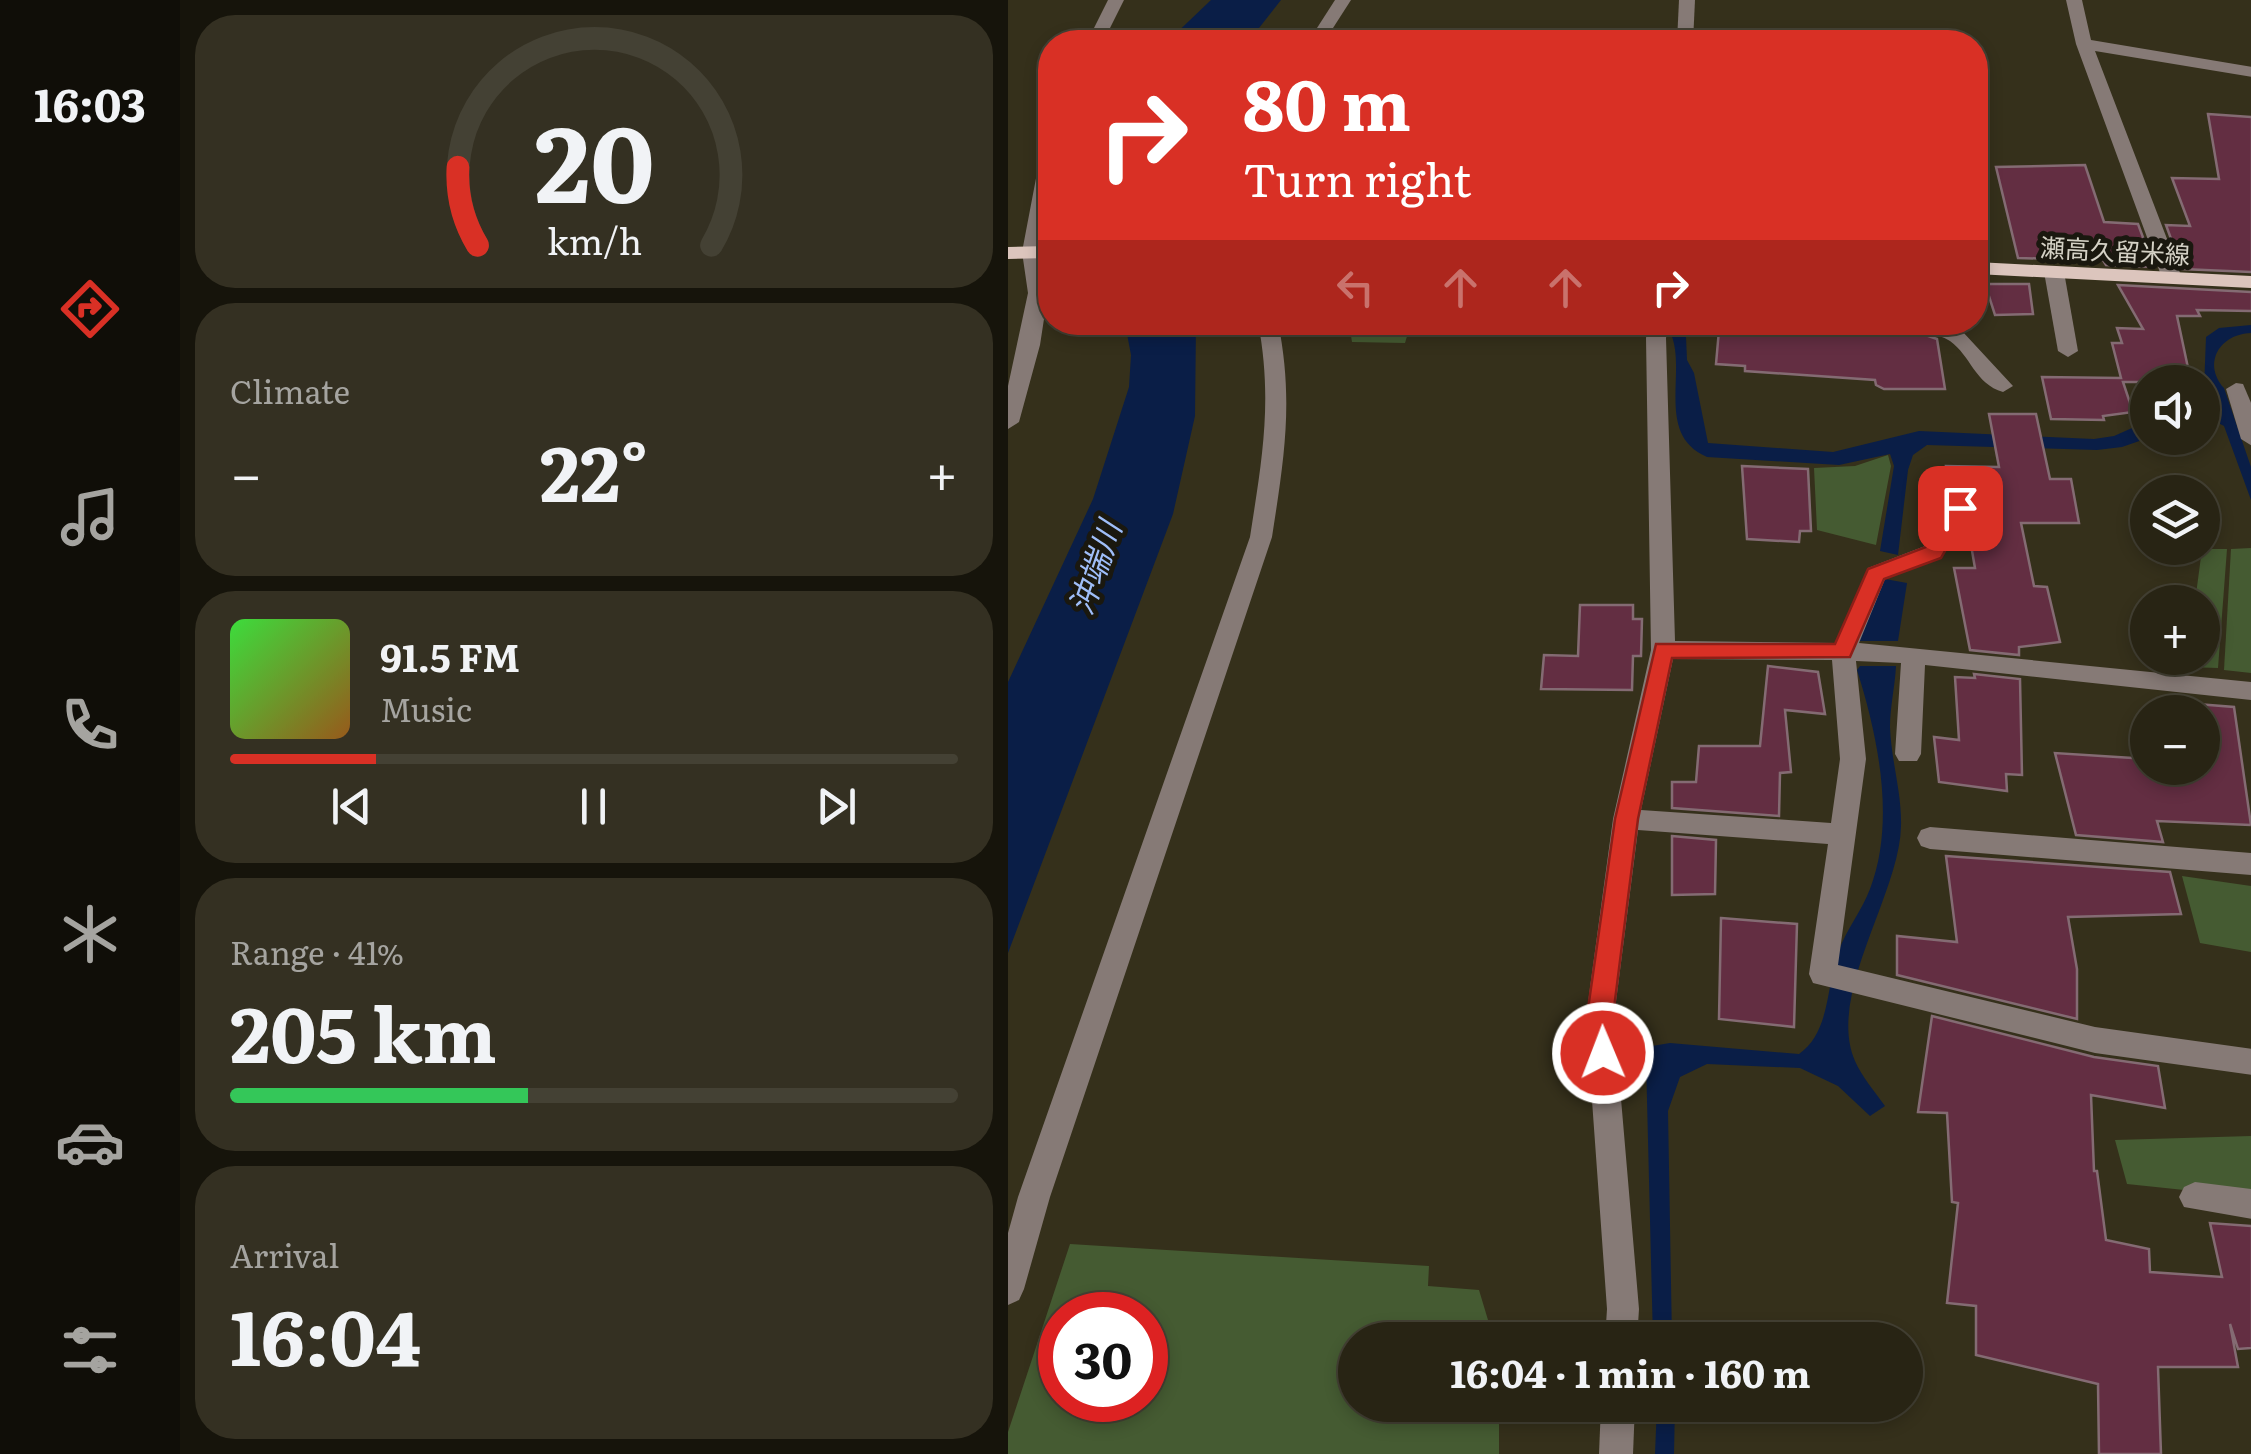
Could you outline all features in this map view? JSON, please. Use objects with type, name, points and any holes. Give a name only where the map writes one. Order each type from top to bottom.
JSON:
[{"type":"main road","points":[[1008,253],[1038,252]]},
{"type":"main road","name":"瀬高久留米線","points":[[1988,269],[2252,282]]},
{"type":"street","points":[[1102,30],[1116,0]]},
{"type":"street","points":[[1324,30],[1343,0]]},
{"type":"street","points":[[1686,30],[1687,0]]},
{"type":"street","points":[[2074,0],[2084,44],[2172,278]]},
{"type":"street","points":[[2084,44],[2252,72]]},
{"type":"street","points":[[2054,272],[2068,351]]},
{"type":"street","points":[[1008,422],[1030,345],[1038,293]]},
{"type":"street","points":[[1008,1289],[1034,1197],[1262,537],[1276,440],[1278,374],[1270,335]]},
{"type":"street","points":[[1622,1322],[1600,1016],[1626,819],[1663,650],[1657,335]]},
{"type":"street","points":[[1954,335],[1965,343],[1986,376],[2003,386]]},
{"type":"street","points":[[2236,389],[2252,439]]},
{"type":"street","points":[[1960,508],[1934,552],[1876,574],[1843,652],[1853,760],[1824,974],[2095,1040],[2252,1062]]},
{"type":"street","points":[[1663,650],[1914,656],[2252,691]]},
{"type":"street","points":[[1908,754],[1914,656]]},
{"type":"street","points":[[1626,819],[1842,834]]},
{"type":"street","points":[[1930,838],[2252,864]]},
{"type":"street","points":[[2195,1197],[2252,1204]]},
{"type":"street","points":[[1616,1454],[1617,1422]]},
{"type":"green space","points":[[1351,335],[1407,335],[1405,343],[1352,342]]},
{"type":"green space","points":[[1888,455],[1891,466],[1876,545],[1817,530],[1814,468],[1855,466]]},
{"type":"green space","points":[[2252,548],[2251,673],[2224,670],[2231,549]]},
{"type":"green space","points":[[2220,549],[2227,549],[2220,642],[2220,585],[2197,585],[2200,565],[2220,565]]},
{"type":"green space","points":[[2182,876],[2251,886],[2251,952],[2200,943]]},
{"type":"green space","points":[[2251,1136],[2251,1197],[2127,1184],[2115,1140]]},
{"type":"green space","points":[[1070,1244],[1429,1266],[1428,1286],[1479,1290],[1489,1322],[1338,1322],[1338,1422],[1499,1422],[1499,1454],[1008,1454],[1008,1432],[1038,1341],[1038,1422],[1168,1422],[1168,1292],[1054,1292]]},
{"type":"water","points":[[1211,0],[1281,0],[1257,30],[1180,30]]},
{"type":"water","points":[[2251,325],[2251,333],[2231,338],[2218,352],[2215,365],[2205,365],[2206,337],[2219,328]]},
{"type":"water","name":"沖端川","points":[[1127,335],[1196,335],[1195,416],[1173,514],[1008,953],[1008,682],[1093,499],[1129,387],[1131,355]]},
{"type":"water","points":[[1671,335],[1684,335],[1708,443],[1833,452],[1919,431],[2094,439],[2130,429],[2130,444],[2097,450],[1927,445],[1913,455],[1908,470],[1898,555],[1880,551],[1894,466],[1890,454],[1839,465],[1707,457],[1691,447],[1682,434],[1677,418]]},
{"type":"water","points":[[2220,381],[2251,467],[2251,500],[2220,424]]},
{"type":"water","points":[[1885,579],[1907,583],[1898,641],[1859,641]]},
{"type":"water","points":[[1860,666],[1896,666],[1890,727],[1901,814],[1898,853],[1857,976],[1849,1035],[1858,1067],[1885,1106],[1870,1116],[1838,1086],[1800,1068],[1707,1064],[1680,1077],[1668,1111],[1672,1322],[1653,1322],[1646,1060],[1652,1046],[1670,1043],[1799,1054],[1817,1033],[1839,950],[1870,889],[1882,836],[1877,751],[1857,670]]},
{"type":"water","points":[[1656,1422],[1675,1422],[1674,1454],[1655,1454]]},
{"type":"building","points":[[2208,114],[2252,117],[2252,272],[2182,269],[2166,225],[2190,226],[2172,178],[2219,179]]},
{"type":"building","points":[[2085,165],[2104,222],[2138,224],[2154,267],[2106,265],[2103,260],[2018,258],[1996,167]]},
{"type":"building","points":[[1988,284],[2029,284],[2033,314],[1995,315]]},
{"type":"building","points":[[2118,285],[2252,292],[2252,311],[2197,310],[2200,316],[2177,316],[2187,365],[2130,365],[2130,382],[2123,382],[2130,412],[2103,416],[2104,420],[2051,419],[2042,377],[2121,378],[2112,343],[2122,343],[2117,328],[2143,329]]},
{"type":"building","points":[[1719,335],[1925,335],[1937,339],[1945,389],[1884,389],[1875,380],[1745,371],[1745,366],[1716,364]]},
{"type":"building","points":[[1989,414],[2036,414],[2050,479],[2071,479],[2079,523],[2021,523],[2034,586],[2047,587],[2060,642],[2019,647],[2019,655],[1970,650],[1954,568],[1975,568],[1967,522],[1975,507],[1962,497],[1951,498],[1946,466],[1999,467]]},
{"type":"building","points":[[1742,466],[1808,469],[1811,531],[1800,531],[1799,542],[1747,539]]},
{"type":"building","points":[[1580,605],[1633,605],[1633,619],[1642,619],[1641,656],[1633,656],[1632,690],[1541,689],[1544,655],[1578,656]]},
{"type":"building","points":[[1768,666],[1818,672],[1825,714],[1785,710],[1791,772],[1780,773],[1779,816],[1672,808],[1672,782],[1696,782],[1699,746],[1760,746]]},
{"type":"building","points":[[1974,674],[2020,679],[2022,775],[2006,774],[2007,791],[1939,782],[1934,737],[1959,740],[1955,677],[1975,678]]},
{"type":"building","points":[[2220,706],[2234,707],[2251,825],[2157,821],[2163,842],[2076,835],[2055,753],[2130,758],[2130,785],[2220,785]]},
{"type":"building","points":[[1672,836],[1716,840],[1715,894],[1672,895]]},
{"type":"building","points":[[1946,856],[2170,872],[2181,914],[2068,917],[2077,969],[2077,1019],[1897,975],[1897,936],[1957,942]]},
{"type":"building","points":[[1721,918],[1797,924],[1794,1027],[1719,1019]]},
{"type":"building","points":[[1932,1016],[2094,1057],[2158,1066],[2165,1108],[2091,1095],[2094,1171],[2106,1240],[2149,1249],[2150,1272],[2222,1277],[2210,1223],[2252,1226],[2252,1348],[2238,1349],[2230,1324],[2238,1367],[2158,1367],[2161,1454],[2099,1454],[2098,1384],[1976,1355],[1976,1306],[1947,1303],[1958,1203],[1952,1202],[1947,1113],[1918,1112]]},
{"type":"route","points":[[1603,1053],[1600,1016],[1626,819],[1663,650],[1843,652],[1876,574],[1934,552],[1960,508]]}]
